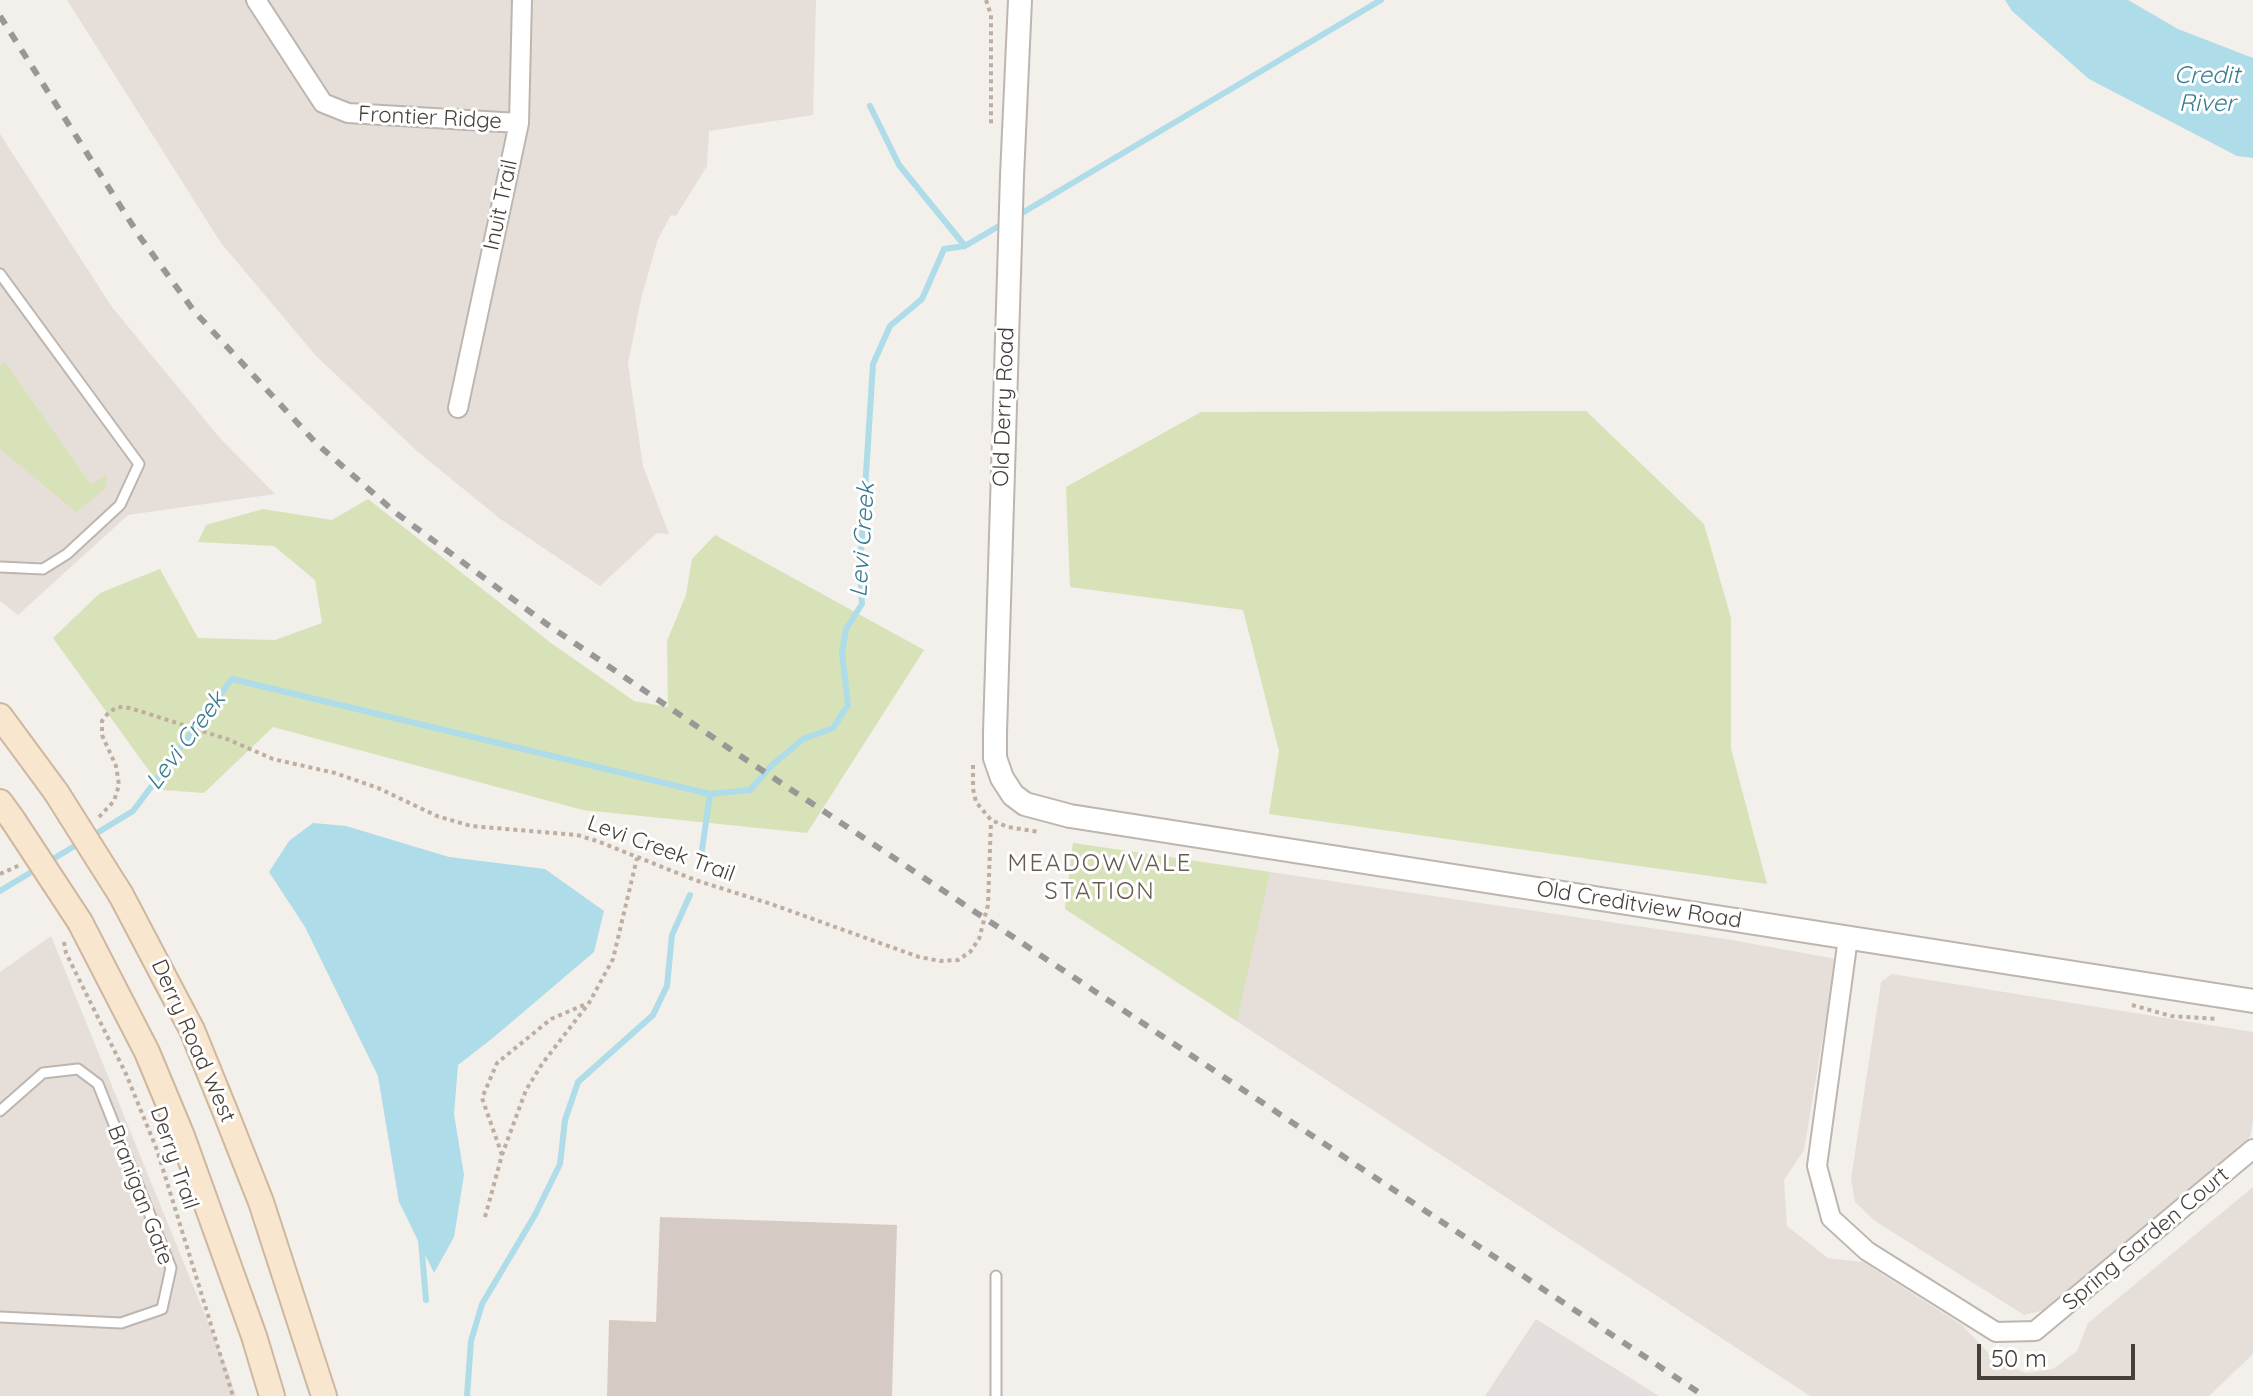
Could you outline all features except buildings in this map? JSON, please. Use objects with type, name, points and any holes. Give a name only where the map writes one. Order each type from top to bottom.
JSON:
[{"type":"main road","name":"Derry Road West","points":[[0,716],[56,792],[121,895],[192,1030],[266,1215],[324,1396]]},
{"type":"main road","points":[[7,811],[71,930],[147,1052],[182,1136],[254,1336],[272,1396]]},
{"type":"street","name":"Frontier Ridge","points":[[256,0],[323,103],[348,113],[519,123]]},
{"type":"street","name":"Inuit Trail","points":[[458,408],[519,123],[522,0]]},
{"type":"street","name":"Old Derry Road","points":[[1020,0],[1008,277],[995,758],[1002,778],[1013,795],[1025,804]]},
{"type":"street","name":"Old Creditview Road","points":[[1025,804],[1070,816],[2253,1001]]},
{"type":"street","name":"Spring Garden Court","points":[[1848,938],[1817,1166],[1831,1218],[1867,1251],[1996,1332],[2035,1331],[2253,1149]]},
{"type":"lane","points":[[0,274],[139,464],[120,505],[67,554],[43,569],[0,567]]},
{"type":"lane","name":"Branigan Gate","points":[[0,1111],[43,1073],[78,1069],[98,1084],[171,1268],[162,1309],[121,1323],[0,1317]]},
{"type":"lane","points":[[996,1276],[996,1396]]},
{"type":"path","points":[[986,0],[991,15],[991,135]]},
{"type":"path","name":"Levi Creek Trail","points":[[90,822],[103,814],[114,801],[119,785],[116,766],[102,735],[102,721],[118,707],[148,713],[227,739],[273,759],[335,773],[378,788],[437,816],[471,826],[577,835],[919,957],[940,961],[958,960],[970,952],[979,939],[988,905],[991,820]]},
{"type":"path","points":[[485,1217],[502,1155],[526,1090],[589,1003],[613,959],[637,858]]},
{"type":"path","points":[[0,874],[26,861]]},
{"type":"path","name":"Derry Trail","points":[[71,930],[66,953],[126,1074],[157,1150],[233,1396]]},
{"type":"path","points":[[502,1155],[482,1098],[497,1063],[551,1019],[589,1003]]},
{"type":"shaded area","points":[[67,0],[816,0],[813,115],[709,131],[707,166],[676,216],[671,215],[658,239],[641,299],[628,364],[643,466],[669,534],[657,533],[600,586],[499,518],[417,451],[316,356],[221,243]]},
{"type":"shaded area","points":[[0,134],[112,307],[219,437],[275,494],[128,515],[18,615],[0,601]]},
{"type":"shaded area","points":[[1073,843],[1732,940],[1836,959],[1804,1150],[1784,1180],[1787,1226],[1828,1258],[1863,1262],[1962,1325],[1995,1360],[2026,1373],[2053,1369],[2077,1351],[2088,1323],[2253,1187],[2253,1354],[2209,1396],[1810,1396],[1065,909]]},
{"type":"shaded area","points":[[51,936],[236,1396],[0,1396],[0,972]]},
{"type":"shaded area","points":[[1892,974],[2253,1032],[2253,1121],[2250,1137],[2045,1310],[2024,1315],[1875,1221],[1855,1202],[1851,1179],[1881,982]]},
{"type":"shaded area","points":[[1536,1319],[1659,1396],[1485,1396]]},
{"type":"green space","points":[[5,362],[91,485],[107,474],[106,488],[76,512],[0,449],[0,366]]},
{"type":"green space","points":[[1586,411],[1704,524],[1731,618],[1731,749],[1767,884],[1269,814],[1279,751],[1243,610],[1070,587],[1066,487],[1201,412]]},
{"type":"green space","points":[[368,499],[551,643],[634,701],[668,707],[667,641],[686,595],[692,559],[715,535],[924,650],[807,833],[583,810],[273,727],[204,793],[163,790],[53,638],[100,593],[160,569],[198,638],[275,640],[322,623],[315,580],[274,546],[198,542],[206,525],[263,509],[332,520]]},
{"type":"green space","points":[[1073,843],[1270,872],[1237,1021],[1065,909]]},
{"type":"water","name":"Credit River","points":[[2005,0],[2128,0],[2178,29],[2253,58],[2253,158],[2237,156],[2089,79],[2012,11]]},
{"type":"water","points":[[313,823],[346,826],[449,857],[545,869],[604,911],[594,952],[458,1065],[454,1114],[464,1175],[454,1237],[434,1273],[399,1202],[378,1076],[305,927],[269,872],[289,841]]},
{"type":"waterway","name":"Levi Creek","points":[[1017,216],[1381,0]]},
{"type":"waterway","points":[[870,106],[899,165],[965,246]]},
{"type":"waterway","name":"Levi Creek","points":[[92,836],[133,811],[232,679],[710,794],[750,790],[771,766],[803,739],[833,728],[848,705],[842,653],[846,629],[862,604],[860,567],[873,364],[890,326],[922,299],[944,249],[965,246],[1004,223]]},
{"type":"waterway","points":[[701,857],[710,794]]},
{"type":"waterway","name":"Levi Creek","points":[[48,862],[83,841]]},
{"type":"waterway","name":"Levi Creek","points":[[0,891],[38,868]]},
{"type":"waterway","points":[[467,1396],[471,1341],[482,1304],[535,1215],[560,1164],[565,1120],[578,1082],[653,1015],[667,986],[672,935],[690,895]]},
{"type":"waterway","points":[[421,1240],[426,1300]]},
{"type":"railway","points":[[0,16],[140,237],[194,311],[316,443],[396,513],[548,625],[736,753],[1704,1396]]},
{"type":"district","name":"MEADOWVALE STATION","points":[[1100,878]]}]
